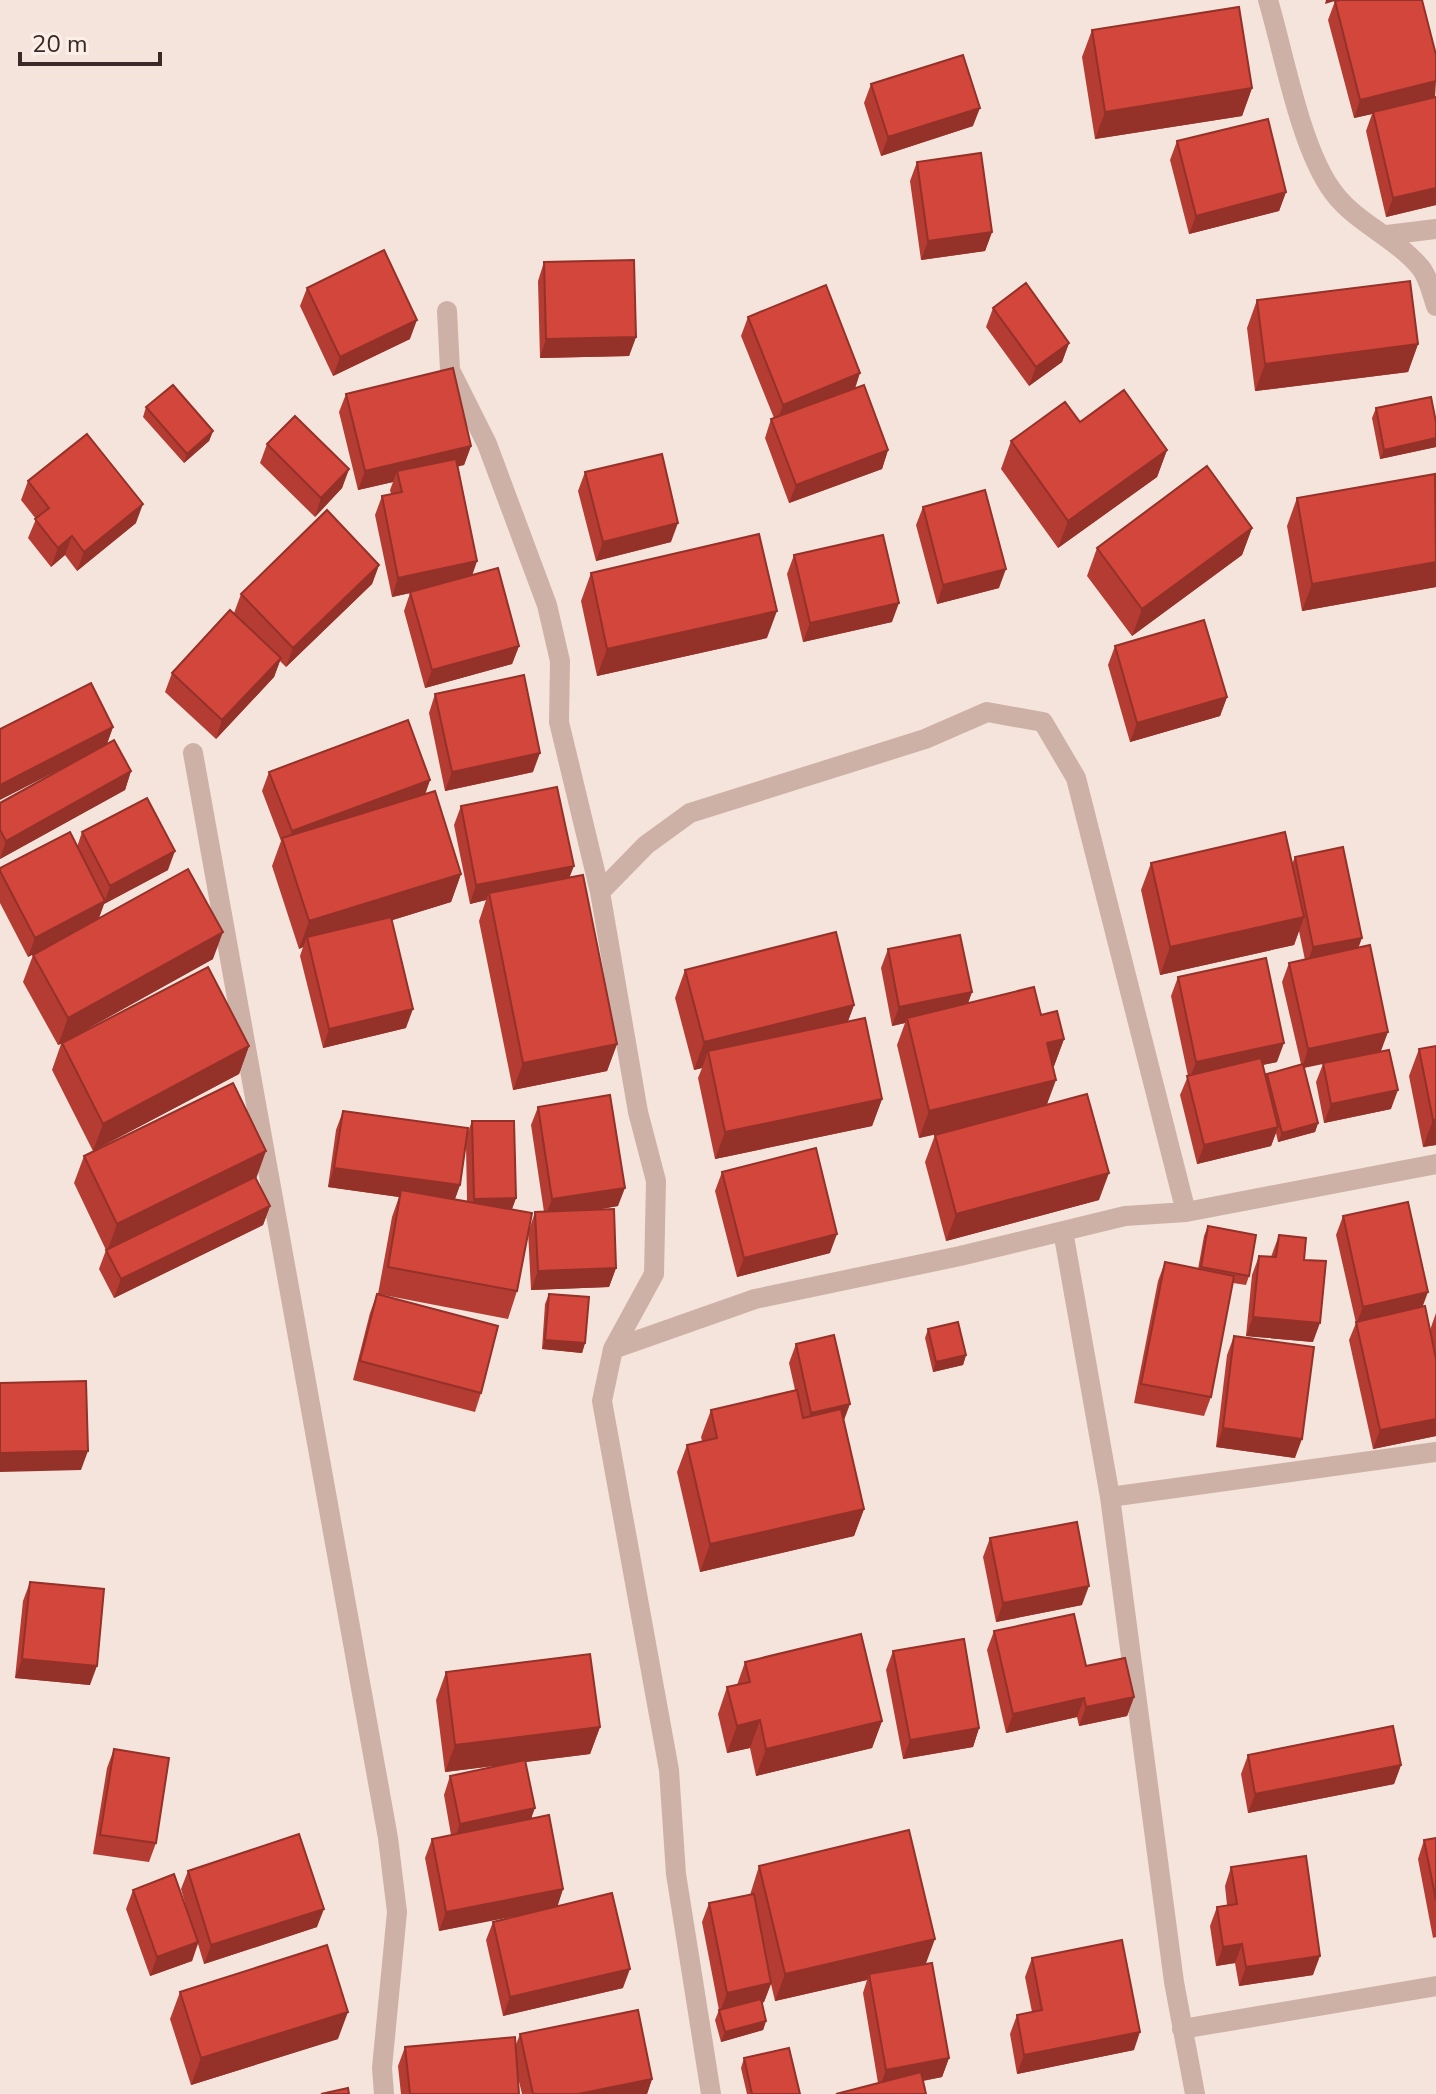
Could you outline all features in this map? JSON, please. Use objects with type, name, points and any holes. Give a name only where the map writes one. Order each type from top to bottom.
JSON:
[{"type":"street","points":[[1268,0],[1309,140],[1328,185],[1347,210],[1387,235],[1422,269],[1436,306]]},
{"type":"street","points":[[1387,235],[1436,229]]},
{"type":"street","points":[[447,311],[450,370],[487,444],[547,605],[560,661],[559,722],[600,892],[638,1112],[656,1181],[654,1274],[613,1349],[602,1401],[669,1770],[676,1874],[711,2094]]},
{"type":"street","points":[[600,892],[646,845],[690,813],[925,739],[987,712],[1043,722],[1076,778],[1186,1212]]},
{"type":"street","points":[[193,753],[388,1838],[397,1912],[382,2068],[384,2094]]},
{"type":"street","points":[[613,1349],[755,1299],[1125,1216],[1186,1212],[1436,1164]]},
{"type":"street","points":[[1063,1231],[1110,1497],[1182,2029],[1195,2094]]},
{"type":"street","points":[[1110,1497],[1436,1452]]},
{"type":"street","points":[[1182,2029],[1436,1986]]},
{"type":"building","points":[[1422,0],[1436,55],[1436,81],[1360,100],[1335,1]]},
{"type":"building","points":[[1239,7],[1252,88],[1105,112],[1092,30]]},
{"type":"building","points":[[963,55],[980,108],[888,137],[871,84]]},
{"type":"building","points":[[1436,97],[1436,188],[1393,198],[1373,112]]},
{"type":"building","points":[[1268,119],[1286,192],[1196,216],[1177,141]]},
{"type":"building","points":[[981,153],[992,232],[928,241],[917,162]]},
{"type":"building","points":[[384,250],[417,320],[340,357],[307,288]]},
{"type":"building","points":[[634,260],[636,337],[546,339],[544,262]]},
{"type":"building","points":[[1410,281],[1418,344],[1265,364],[1257,300]]},
{"type":"building","points":[[1026,283],[1069,343],[1036,367],[993,308]]},
{"type":"building","points":[[826,285],[860,373],[783,405],[748,317]]},
{"type":"building","points":[[453,368],[471,446],[365,471],[346,394]]},
{"type":"building","points":[[173,385],[213,431],[187,454],[146,407]]},
{"type":"building","points":[[864,385],[888,450],[796,485],[771,419]]},
{"type":"building","points":[[1124,390],[1167,450],[1068,521],[1011,441],[1065,402],[1080,422]]},
{"type":"building","points":[[1431,397],[1436,438],[1384,450],[1376,408]]},
{"type":"building","points":[[295,416],[349,469],[321,498],[267,444]]},
{"type":"building","points":[[87,434],[143,504],[84,552],[72,536],[58,548],[35,519],[49,508],[28,481]]},
{"type":"building","points":[[662,454],[678,523],[603,542],[585,472]]},
{"type":"building","points":[[456,459],[477,561],[398,578],[382,496],[402,492],[397,471]]},
{"type":"building","points":[[1207,466],[1252,528],[1142,609],[1097,548]]},
{"type":"building","points":[[1435,474],[1436,562],[1312,584],[1297,498]]},
{"type":"building","points":[[985,490],[1006,569],[943,585],[923,507]]},
{"type":"building","points":[[327,510],[379,565],[293,648],[241,594]]},
{"type":"building","points":[[759,534],[777,611],[607,649],[591,573]]},
{"type":"building","points":[[883,535],[899,603],[810,623],[794,555]]},
{"type":"building","points":[[498,568],[519,646],[432,670],[410,592]]},
{"type":"building","points":[[230,610],[281,658],[222,720],[172,673]]},
{"type":"building","points":[[1204,620],[1227,697],[1137,723],[1115,646]]},
{"type":"building","points":[[524,675],[540,753],[452,772],[435,694]]},
{"type":"building","points":[[91,683],[113,727],[0,785],[0,729]]},
{"type":"building","points":[[408,720],[430,780],[292,831],[269,772]]},
{"type":"building","points":[[114,740],[131,771],[6,841],[0,830],[0,803]]},
{"type":"building","points":[[557,787],[574,866],[476,885],[461,806]]},
{"type":"building","points":[[435,791],[461,874],[309,921],[282,838]]},
{"type":"building","points":[[147,798],[175,851],[110,886],[82,832]]},
{"type":"building","points":[[70,832],[105,901],[35,938],[0,868]]},
{"type":"building","points":[[1285,832],[1304,917],[1170,947],[1151,863]]},
{"type":"building","points":[[1343,847],[1362,938],[1313,947],[1295,857]]},
{"type":"building","points":[[188,869],[223,932],[68,1018],[33,955]]},
{"type":"building","points":[[583,875],[617,1044],[523,1063],[489,893]]},
{"type":"building","points":[[391,917],[413,1009],[329,1029],[307,937]]},
{"type":"building","points":[[836,932],[854,1005],[704,1042],[685,970]]},
{"type":"building","points":[[960,935],[972,992],[899,1007],[888,949]]},
{"type":"building","points":[[1370,945],[1388,1032],[1308,1049],[1289,963]]},
{"type":"building","points":[[1266,958],[1284,1043],[1196,1062],[1178,977]]},
{"type":"building","points":[[208,967],[249,1046],[103,1124],[62,1043]]},
{"type":"building","points":[[1034,987],[1041,1015],[1057,1011],[1064,1039],[1047,1043],[1056,1080],[929,1111],[907,1018]]},
{"type":"building","points":[[865,1018],[882,1099],[725,1132],[708,1051]]},
{"type":"building","points":[[1436,1046],[1436,1120],[1433,1120],[1419,1049]]},
{"type":"building","points":[[1389,1050],[1398,1090],[1331,1104],[1323,1063]]},
{"type":"building","points":[[1261,1058],[1278,1127],[1204,1145],[1187,1076]]},
{"type":"building","points":[[1303,1064],[1318,1123],[1282,1133],[1267,1074]]},
{"type":"building","points":[[233,1083],[266,1151],[117,1224],[84,1156]]},
{"type":"building","points":[[1087,1094],[1109,1173],[956,1214],[935,1135]]},
{"type":"building","points":[[610,1095],[625,1188],[552,1199],[538,1107]]},
{"type":"building","points":[[343,1111],[468,1128],[460,1185],[334,1168]]},
{"type":"building","points":[[472,1121],[514,1121],[516,1198],[474,1199]]},
{"type":"building","points":[[816,1148],[837,1234],[744,1258],[722,1172]]},
{"type":"building","points":[[255,1177],[270,1206],[121,1279],[106,1250]]},
{"type":"building","points":[[401,1190],[532,1213],[517,1291],[388,1267]]},
{"type":"building","points":[[1408,1202],[1428,1292],[1363,1307],[1343,1216]]},
{"type":"building","points":[[614,1209],[616,1268],[538,1271],[535,1212]]},
{"type":"building","points":[[1208,1226],[1256,1235],[1249,1276],[1201,1267]]},
{"type":"building","points":[[1279,1235],[1306,1238],[1304,1260],[1326,1261],[1320,1323],[1253,1317],[1259,1256],[1276,1257]]},
{"type":"building","points":[[1165,1262],[1234,1276],[1211,1397],[1141,1384]]},
{"type":"building","points":[[377,1294],[498,1326],[481,1393],[360,1361]]},
{"type":"building","points":[[549,1294],[589,1297],[585,1343],[545,1340]]},
{"type":"building","points":[[1425,1306],[1436,1359],[1436,1419],[1380,1430],[1356,1322]]},
{"type":"building","points":[[958,1322],[966,1355],[936,1362],[928,1329]]},
{"type":"building","points":[[834,1335],[850,1404],[811,1413],[796,1344]]},
{"type":"building","points":[[1234,1336],[1314,1347],[1302,1439],[1223,1428]]},
{"type":"building","points":[[86,1381],[88,1451],[0,1453],[0,1383]]},
{"type":"building","points":[[797,1390],[803,1418],[841,1409],[864,1509],[710,1544],[687,1445],[717,1438],[711,1410]]},
{"type":"building","points":[[1077,1522],[1089,1586],[1003,1603],[990,1538]]},
{"type":"building","points":[[30,1582],[104,1589],[97,1666],[22,1659]]},
{"type":"building","points":[[1074,1614],[1086,1666],[1125,1658],[1134,1697],[1086,1707],[1084,1698],[1013,1714],[994,1631]]},
{"type":"building","points":[[861,1634],[882,1721],[766,1749],[760,1720],[737,1726],[727,1687],[750,1682],[745,1662]]},
{"type":"building","points":[[964,1639],[979,1728],[910,1740],[893,1651]]},
{"type":"building","points":[[590,1654],[600,1727],[455,1745],[446,1672]]},
{"type":"building","points":[[1393,1726],[1401,1765],[1255,1794],[1248,1755]]},
{"type":"building","points":[[114,1749],[169,1758],[156,1843],[100,1835]]},
{"type":"building","points":[[525,1760],[535,1808],[460,1824],[450,1776]]},
{"type":"building","points":[[549,1815],[563,1889],[446,1912],[432,1839]]},
{"type":"building","points":[[909,1830],[935,1939],[785,1974],[759,1866]]},
{"type":"building","points":[[299,1834],[324,1909],[211,1945],[188,1871]]},
{"type":"building","points":[[1436,1838],[1436,1900],[1424,1840]]},
{"type":"building","points":[[1306,1856],[1320,1956],[1246,1967],[1242,1944],[1223,1947],[1217,1907],[1237,1904],[1231,1867]]},
{"type":"building","points":[[174,1874],[198,1942],[157,1957],[133,1890]]},
{"type":"building","points":[[612,1893],[630,1969],[510,1997],[493,1922]]},
{"type":"building","points":[[754,1894],[771,1983],[727,1993],[709,1903]]},
{"type":"building","points":[[1122,1940],[1140,2032],[1024,2055],[1017,2015],[1042,2010],[1032,1958]]},
{"type":"building","points":[[327,1945],[348,2012],[201,2058],[180,1992]]},
{"type":"building","points":[[932,1963],[949,2058],[886,2070],[869,1974]]},
{"type":"building","points":[[761,1999],[766,2021],[725,2032],[719,2010]]},
{"type":"building","points":[[638,2010],[652,2079],[578,2094],[533,2094],[520,2034]]},
{"type":"building","points":[[515,2037],[519,2094],[410,2094],[405,2047]]},
{"type":"building","points":[[789,2048],[800,2094],[752,2094],[744,2058]]},
{"type":"building","points":[[921,2072],[926,2094],[836,2094]]},
{"type":"building","points":[[348,2088],[349,2094],[321,2094]]}]
